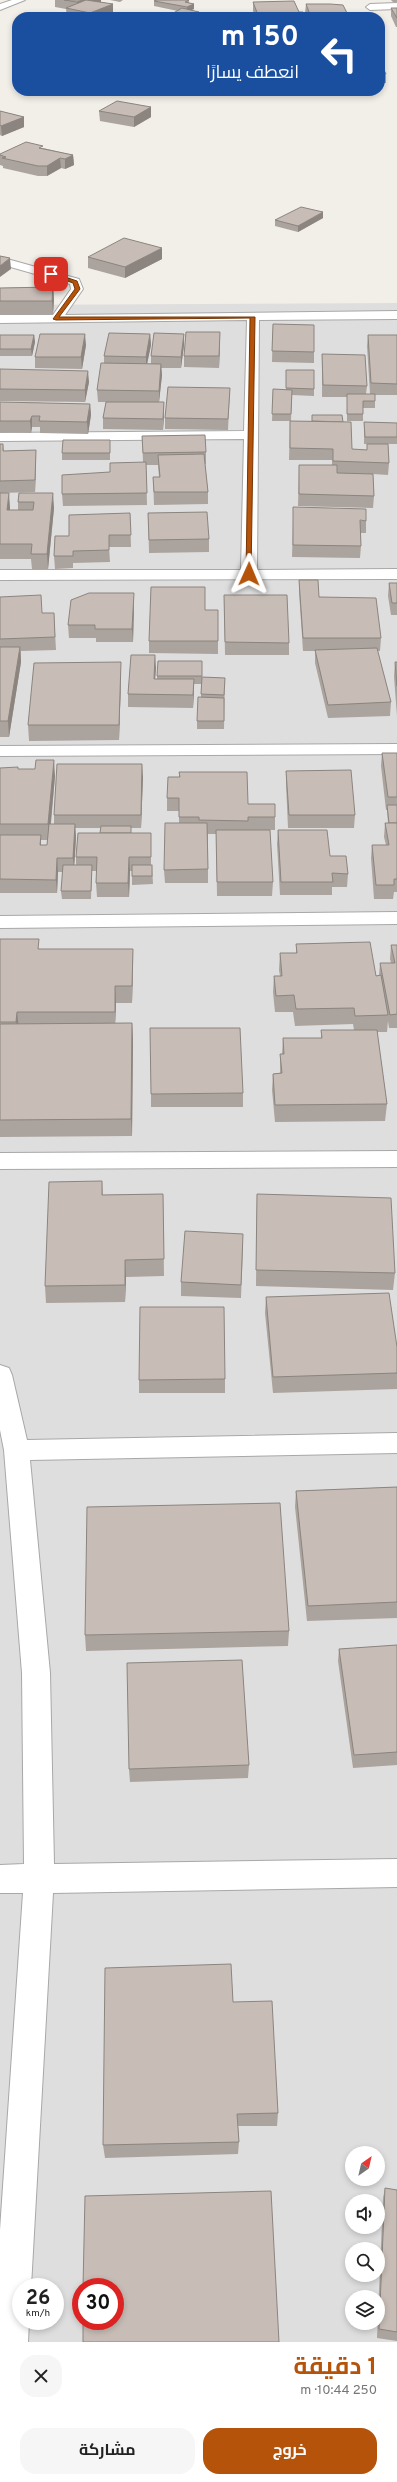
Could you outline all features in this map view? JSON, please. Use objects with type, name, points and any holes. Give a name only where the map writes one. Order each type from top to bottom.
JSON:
[{"type":"street","points":[[0,7],[21,0]]},
{"type":"street","points":[[370,7],[397,6]]},
{"type":"street","points":[[0,260],[76,282],[78,289],[56,319]]},
{"type":"street","points":[[0,320],[397,315]]},
{"type":"street","points":[[249,574],[253,317]]},
{"type":"street","points":[[0,437],[251,435]]},
{"type":"street","points":[[0,575],[397,574]]},
{"type":"street","points":[[0,751],[397,749]]},
{"type":"street","points":[[0,922],[397,918]]},
{"type":"street","points":[[0,1161],[397,1159]]},
{"type":"street","points":[[0,1375],[17,1450],[36,1673],[39,1879],[10,2342]]},
{"type":"street","points":[[17,1450],[397,1443]]},
{"type":"street","points":[[0,1880],[397,1873]]},
{"type":"shaded area","points":[[397,303],[397,2342],[0,2342],[0,305]]},
{"type":"building","points":[[64,0],[83,0],[77,2]]},
{"type":"building","points":[[86,0],[113,4],[93,12],[66,8]]},
{"type":"building","points":[[189,0],[185,2],[194,4],[187,7],[154,1]]},
{"type":"building","points":[[294,1],[299,12],[257,12],[253,2]]},
{"type":"building","points":[[306,4],[343,5],[346,12],[309,12]]},
{"type":"building","points":[[182,8],[199,12],[175,12]]},
{"type":"building","points":[[391,8],[397,8],[397,18]]},
{"type":"building","points":[[117,101],[151,107],[134,117],[99,111]]},
{"type":"building","points":[[0,111],[24,117],[1,126]]},
{"type":"building","points":[[26,142],[43,146],[39,148],[73,155],[65,159],[60,158],[47,166],[38,166],[2,158],[6,157],[0,155]]},
{"type":"building","points":[[301,207],[323,212],[298,226],[275,220]]},
{"type":"building","points":[[124,238],[162,248],[125,267],[88,257]]},
{"type":"building","points":[[0,256],[10,258],[0,266]]},
{"type":"building","points":[[53,287],[52,301],[0,301],[0,288]]},
{"type":"building","points":[[273,324],[314,325],[314,352],[272,351]]},
{"type":"building","points":[[186,332],[220,332],[219,356],[184,356]]},
{"type":"building","points":[[109,333],[150,334],[146,357],[104,356]]},
{"type":"building","points":[[154,333],[184,334],[181,357],[151,356]]},
{"type":"building","points":[[40,334],[85,334],[81,357],[35,357]]},
{"type":"building","points":[[0,335],[34,335],[31,349],[0,349]]},
{"type":"building","points":[[368,335],[397,335],[397,384],[371,383]]},
{"type":"building","points":[[322,354],[365,355],[367,386],[323,385]]},
{"type":"building","points":[[101,363],[161,364],[159,391],[97,390]]},
{"type":"building","points":[[0,369],[88,371],[85,390],[0,389]]},
{"type":"building","points":[[286,370],[314,370],[314,389],[286,388]]},
{"type":"building","points":[[168,387],[230,388],[228,419],[165,418]]},
{"type":"building","points":[[273,389],[292,390],[291,414],[272,414]]},
{"type":"building","points":[[347,394],[375,394],[375,401],[363,401],[363,414],[347,414]]},
{"type":"building","points":[[0,402],[90,404],[87,422],[39,421],[40,416],[32,416],[30,421],[0,421]]},
{"type":"building","points":[[106,402],[164,402],[163,419],[103,418]]},
{"type":"building","points":[[312,415],[342,415],[343,422],[312,421]]},
{"type":"building","points":[[290,421],[351,422],[352,449],[367,450],[367,444],[388,444],[389,463],[333,461],[333,449],[290,448]]},
{"type":"building","points":[[364,422],[397,423],[397,437],[365,437]]},
{"type":"building","points":[[205,435],[206,452],[143,453],[142,436]]},
{"type":"building","points":[[63,440],[110,440],[110,453],[62,453]]},
{"type":"building","points":[[0,444],[3,444],[3,451],[36,450],[35,480],[0,481]]},
{"type":"building","points":[[204,454],[208,492],[154,492],[153,477],[160,477],[158,455]]},
{"type":"building","points":[[146,462],[147,493],[62,494],[62,475],[110,472],[110,463]]},
{"type":"building","points":[[299,465],[337,465],[337,473],[373,474],[374,496],[299,494]]},
{"type":"building","points":[[0,493],[9,493],[7,510],[33,510],[34,502],[18,502],[19,493],[53,493],[47,554],[31,554],[32,544],[0,544]]},
{"type":"building","points":[[293,507],[366,509],[366,521],[360,520],[361,546],[293,545]]},
{"type":"building","points":[[207,512],[209,539],[149,540],[148,513]]},
{"type":"building","points":[[130,513],[131,535],[109,535],[109,550],[73,551],[73,556],[54,556],[55,536],[69,536],[69,515]]},
{"type":"building","points":[[299,580],[318,580],[319,597],[376,598],[381,638],[303,638]]},
{"type":"building","points":[[389,583],[397,583],[397,603],[392,603]]},
{"type":"building","points":[[151,587],[205,587],[205,610],[218,610],[218,641],[149,641]]},
{"type":"building","points":[[89,593],[134,593],[132,629],[95,629],[95,625],[68,625],[71,600]]},
{"type":"building","points":[[41,595],[42,613],[54,613],[55,637],[0,639],[0,597]]},
{"type":"building","points":[[224,595],[287,595],[289,643],[225,642]]},
{"type":"building","points":[[0,647],[20,647],[8,721],[0,721]]},
{"type":"building","points":[[377,648],[391,702],[328,705],[315,650]]},
{"type":"building","points":[[131,655],[155,655],[154,679],[194,679],[193,695],[128,694]]},
{"type":"building","points":[[158,661],[202,661],[202,676],[157,676]]},
{"type":"building","points":[[121,662],[119,725],[28,725],[34,663]]},
{"type":"building","points":[[395,662],[397,662],[397,686]]},
{"type":"building","points":[[202,677],[225,678],[224,695],[201,694]]},
{"type":"building","points":[[198,697],[224,698],[224,721],[197,721]]},
{"type":"building","points":[[382,753],[397,753],[397,797],[388,797]]},
{"type":"building","points":[[36,760],[54,760],[48,824],[0,824],[0,768],[18,767],[18,769],[35,769]]},
{"type":"building","points":[[57,764],[142,764],[141,815],[54,815]]},
{"type":"building","points":[[351,770],[355,815],[289,815],[286,771]]},
{"type":"building","points":[[179,772],[247,772],[248,804],[275,804],[275,817],[248,817],[248,821],[199,820],[199,817],[179,817],[179,798],[167,798],[168,777],[180,777]]},
{"type":"building","points":[[387,805],[397,805],[397,823],[389,823]]},
{"type":"building","points":[[165,823],[207,823],[208,869],[164,870]]},
{"type":"building","points":[[385,823],[397,823],[397,879],[394,879],[394,885],[376,885],[372,845],[389,845]]},
{"type":"building","points":[[49,824],[75,824],[73,858],[57,858],[56,880],[0,879],[0,835],[41,835],[40,845],[47,845]]},
{"type":"building","points":[[101,826],[131,826],[131,833],[100,833]]},
{"type":"building","points":[[216,830],[270,830],[273,882],[217,882]]},
{"type":"building","points":[[278,830],[327,830],[330,856],[346,856],[348,874],[332,873],[333,882],[281,882]]},
{"type":"building","points":[[78,833],[151,833],[151,857],[129,857],[128,883],[96,883],[97,857],[76,857]]},
{"type":"building","points":[[63,865],[92,865],[91,891],[61,891]]},
{"type":"building","points":[[132,865],[152,865],[152,876],[132,876]]},
{"type":"building","points":[[0,939],[39,939],[38,949],[133,949],[132,986],[115,986],[115,1012],[17,1012],[16,1022],[0,1022]]},
{"type":"building","points":[[370,942],[376,976],[381,975],[388,1015],[355,1016],[354,1008],[296,1009],[294,995],[276,996],[274,976],[282,976],[280,953],[297,953],[296,944]]},
{"type":"building","points":[[391,945],[397,945],[397,1014],[390,1015],[380,963],[395,963]]},
{"type":"building","points":[[132,1023],[131,1119],[0,1120],[0,1024]]},
{"type":"building","points":[[150,1028],[240,1028],[243,1093],[151,1094]]},
{"type":"building","points":[[321,1030],[377,1030],[387,1104],[275,1105],[273,1074],[282,1073],[280,1054],[284,1054],[283,1038],[322,1038]]},
{"type":"building","points":[[102,1181],[102,1195],[163,1194],[164,1259],[125,1260],[125,1285],[45,1286],[49,1182]]},
{"type":"building","points":[[257,1194],[391,1198],[395,1273],[256,1270]]},
{"type":"building","points":[[185,1231],[243,1234],[241,1285],[181,1282]]},
{"type":"building","points":[[389,1293],[397,1347],[397,1373],[273,1377],[266,1297]]},
{"type":"building","points":[[140,1307],[224,1307],[225,1379],[139,1380]]},
{"type":"building","points":[[397,1487],[397,1602],[308,1606],[296,1491]]},
{"type":"building","points":[[280,1503],[289,1631],[85,1635],[87,1507]]},
{"type":"building","points":[[397,1645],[397,1752],[354,1755],[339,1649]]},
{"type":"building","points":[[242,1660],[249,1765],[129,1769],[127,1663]]},
{"type":"building","points":[[231,1964],[233,2002],[272,2001],[278,2113],[237,2114],[239,2142],[103,2145],[105,1968]]},
{"type":"building","points":[[385,2188],[397,2190],[397,2332],[385,2330],[385,2290],[381,2290],[381,2282],[385,2282],[385,2242],[383,2242],[383,2234],[385,2234]]},
{"type":"building","points":[[271,2191],[279,2342],[83,2342],[83,2330],[124,2330],[124,2278],[83,2278],[85,2196]]},
{"type":"route","points":[[51,274],[76,282],[78,289],[56,319],[253,317],[249,574]]}]
